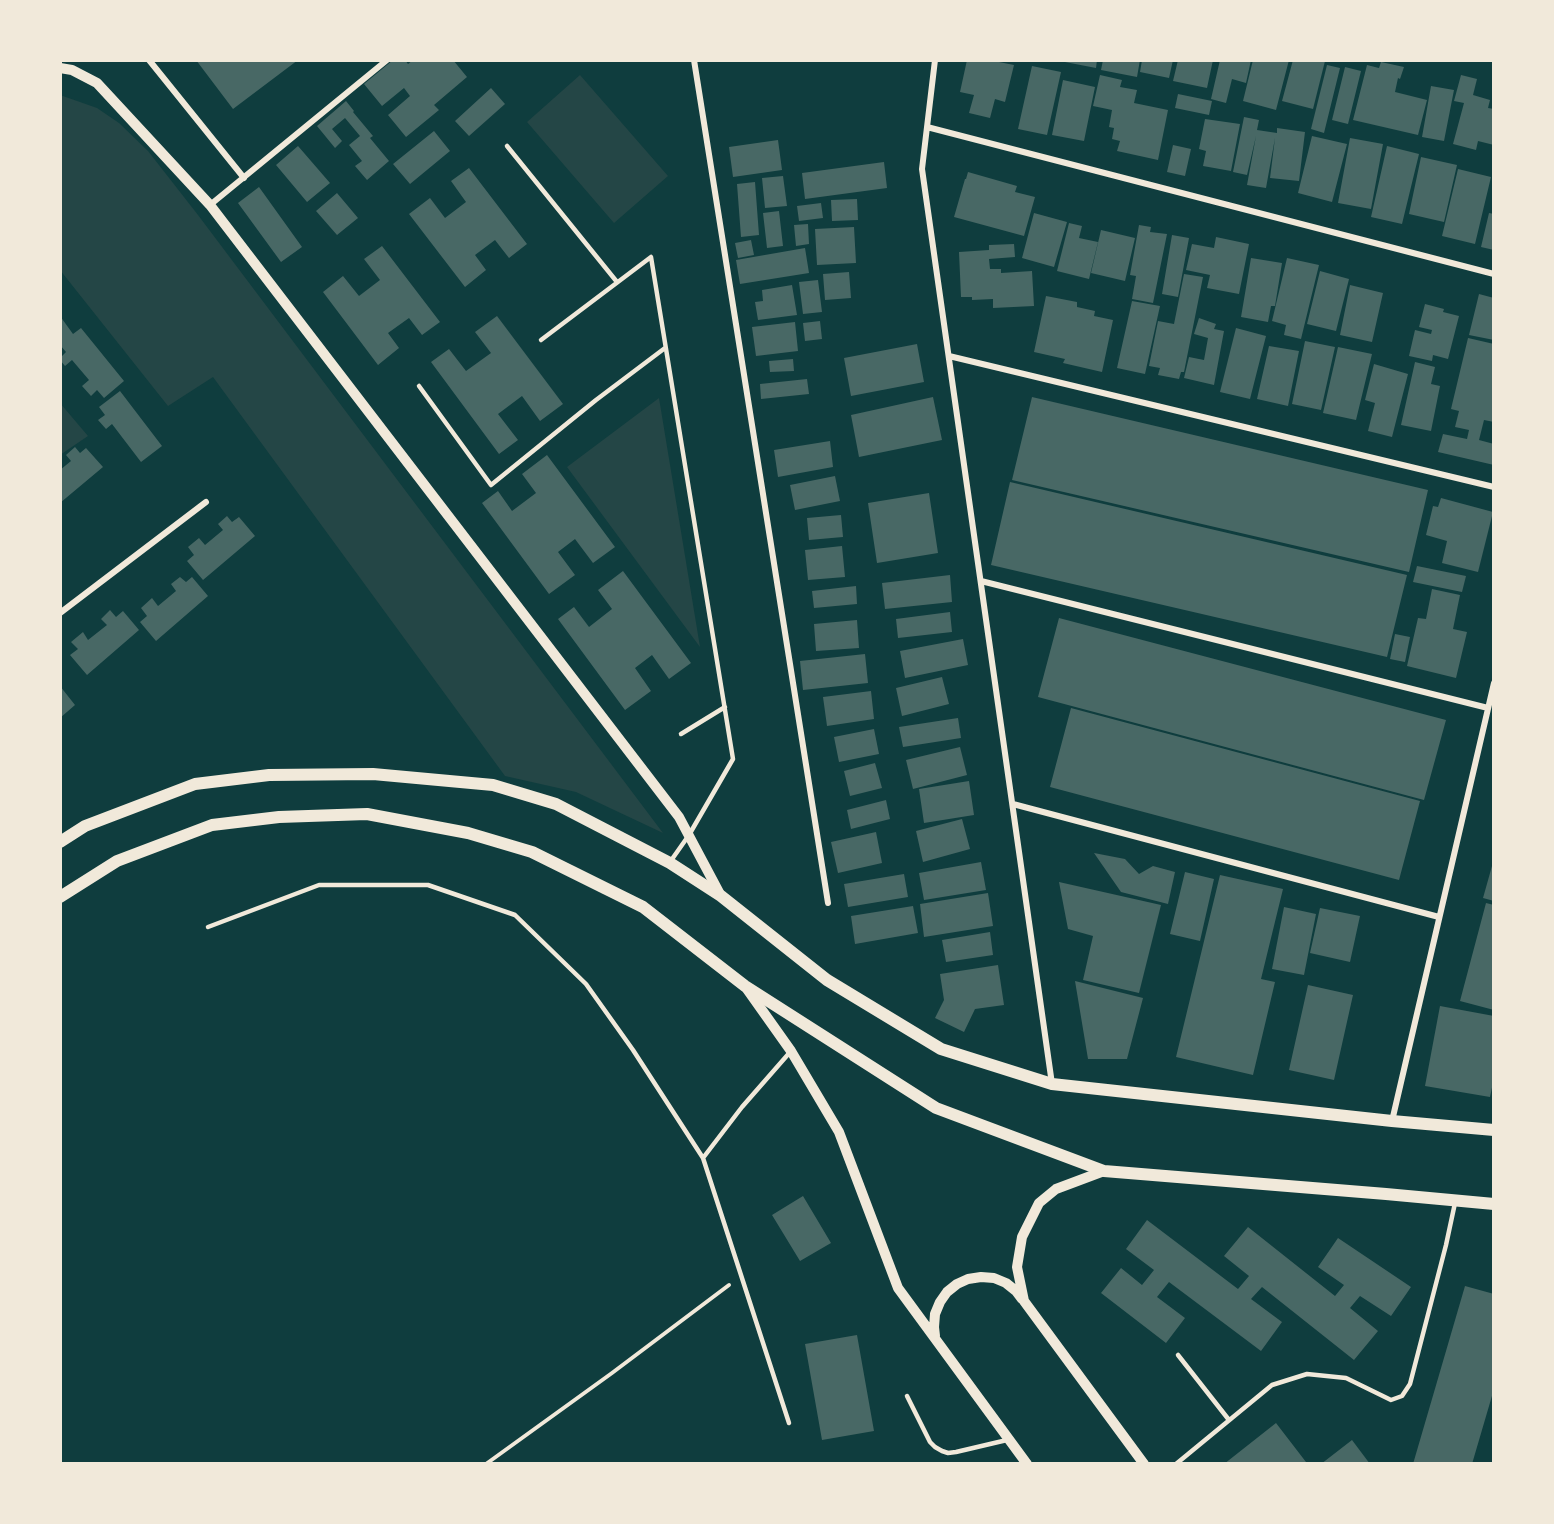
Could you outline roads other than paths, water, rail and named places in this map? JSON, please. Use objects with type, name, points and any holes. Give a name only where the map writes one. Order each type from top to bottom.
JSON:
[{"type":"main road","points":[[60,842],[85,826],[195,784],[269,775],[374,774],[493,785],[556,804],[670,863],[721,896],[827,980],[941,1049],[1052,1084],[1494,1130]]},
{"type":"main road","points":[[60,897],[117,861],[212,825],[279,817],[367,814],[468,833],[532,852],[644,907],[745,986],[936,1108],[1104,1171],[1494,1204]]},
{"type":"street","points":[[149,60],[244,178]]},
{"type":"street","points":[[210,205],[387,60]]},
{"type":"street","points":[[694,60],[828,903]]},
{"type":"street","points":[[935,60],[922,170],[1052,1084]]},
{"type":"street","points":[[60,68],[72,70],[98,83],[210,205],[679,817],[721,896]]},
{"type":"street","points":[[927,127],[1494,274]]},
{"type":"street","points":[[949,356],[1494,487]]},
{"type":"street","points":[[60,613],[206,502]]},
{"type":"street","points":[[981,581],[1488,708]]},
{"type":"street","points":[[1392,1120],[1494,682]]},
{"type":"street","points":[[1013,804],[1439,917]]},
{"type":"street","points":[[745,986],[791,1051],[839,1132],[898,1288],[1028,1464]]},
{"type":"street","points":[[1024,1301],[1017,1267],[1022,1237],[1039,1203],[1056,1189],[1104,1171]]},
{"type":"street","points":[[936,1340],[935,1314],[947,1292],[957,1284],[981,1277],[994,1278],[1006,1283],[1024,1301],[1144,1464]]},
{"type":"lane","points":[[507,146],[616,282]]},
{"type":"lane","points":[[541,340],[651,257],[734,759],[670,863]]},
{"type":"lane","points":[[419,386],[491,485],[596,400],[666,348]]},
{"type":"lane","points":[[681,734],[725,707]]},
{"type":"lane","points":[[208,927],[319,885],[428,885],[515,915],[586,984],[633,1050],[703,1158],[789,1423]]},
{"type":"lane","points":[[703,1158],[742,1107],[791,1051]]},
{"type":"lane","points":[[1176,1464],[1272,1385],[1307,1374],[1346,1378],[1391,1400],[1402,1396],[1410,1384],[1443,1257],[1455,1200]]},
{"type":"lane","points":[[1178,1355],[1229,1420]]},
{"type":"lane","points":[[906,1396],[930,1442],[942,1451],[956,1452],[1010,1439]]}]
